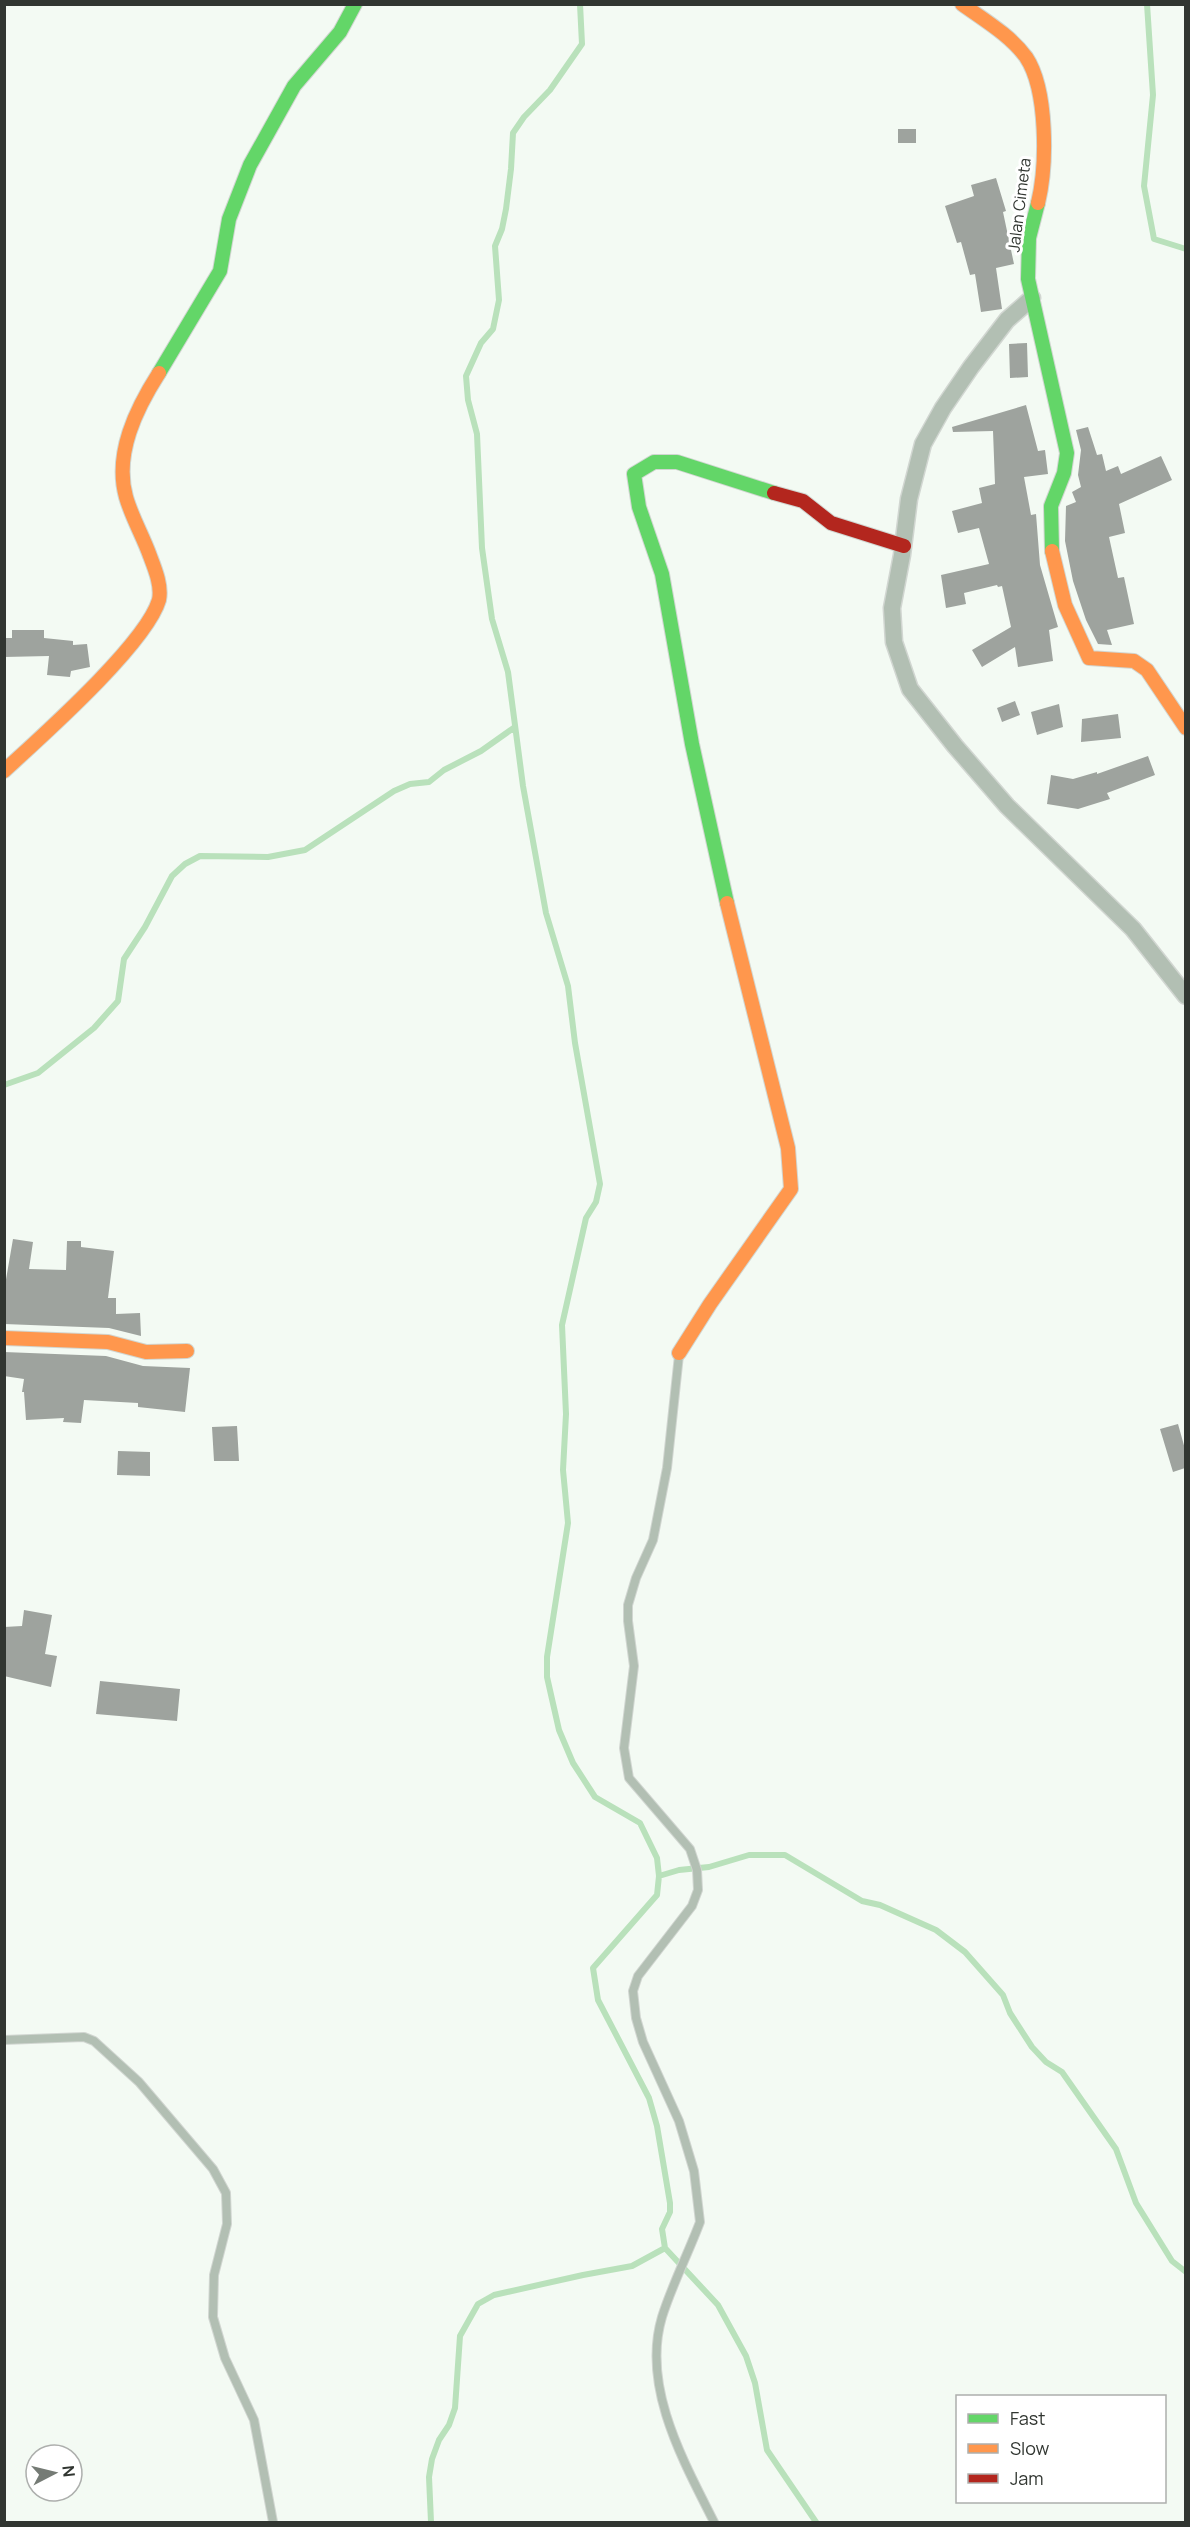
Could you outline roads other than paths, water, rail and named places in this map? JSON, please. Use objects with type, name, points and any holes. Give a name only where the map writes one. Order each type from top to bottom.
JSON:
[{"type":"street","points":[[4,771],[112,665],[154,613],[159,599],[151,559],[129,506],[123,478],[126,449],[134,418],[143,398],[220,271],[229,219],[250,165],[294,86],[339,32],[355,4]]},
{"type":"street","name":"Jalan Cimeta","points":[[962,4],[1012,41],[1027,58],[1039,92],[1042,136],[1040,193],[1029,248],[1028,279],[1067,453],[1064,474],[1052,503],[1049,523],[1051,546],[1066,607],[1078,642],[1089,658],[1134,661],[1147,670],[1185,728]]},
{"type":"street","points":[[1032,298],[1007,320],[970,367],[923,444],[909,499],[904,546],[892,608],[894,642],[910,689],[1007,806],[1133,929],[1185,996]]},
{"type":"street","points":[[679,1353],[710,1304],[791,1189],[788,1148],[722,882],[692,744],[662,574],[639,507],[634,474],[654,462],[677,462],[745,485],[803,501],[831,523],[904,546]]},
{"type":"street","points":[[4,1338],[108,1342],[146,1352],[187,1351]]},
{"type":"lane","points":[[679,1353],[667,1468],[655,1530],[628,1605],[634,1666],[624,1748],[629,1778],[690,1849],[697,1870],[698,1890],[692,1906],[638,1976],[633,1991],[636,2018],[643,2042],[679,2121],[694,2171],[700,2222],[662,2318],[656,2364],[667,2416],[689,2471],[714,2523]]},
{"type":"lane","points":[[4,2040],[84,2037],[94,2041],[139,2082],[213,2169],[226,2193],[228,2209],[227,2224],[214,2275],[213,2317],[225,2358],[254,2420],[273,2523]]},
{"type":"waterway","points":[[580,4],[582,44],[550,90],[524,117],[513,133],[506,209],[502,229],[495,246],[499,300],[493,329],[481,343],[466,376],[468,400],[477,434],[482,548],[492,619],[508,672],[523,786],[546,913],[568,986],[575,1043],[600,1184],[596,1202],[586,1218],[562,1325],[566,1414],[563,1470],[568,1523],[547,1657],[547,1677],[559,1730],[573,1763],[595,1797],[640,1823],[657,1858],[659,1876],[657,1895],[593,1968],[598,2000],[649,2098],[657,2126],[670,2203],[670,2212],[662,2229],[665,2248],[718,2305],[746,2356],[755,2383],[767,2450],[816,2522]]},
{"type":"waterway","points":[[1147,4],[1153,95],[1144,186],[1154,239],[1186,249]]},
{"type":"waterway","points":[[4,1085],[38,1073],[94,1028],[118,1001],[124,959],[145,927],[172,876],[185,864],[200,856],[268,857],[305,850],[394,791],[410,784],[429,782],[444,770],[481,751],[515,727]]},
{"type":"waterway","points":[[659,1876],[679,1870],[709,1867],[749,1855],[785,1855],[862,1901],[880,1905],[936,1930],[965,1952],[1003,1995],[1010,2013],[1032,2047],[1046,2062],[1062,2072],[1116,2149],[1136,2203],[1172,2261],[1186,2272]]},
{"type":"waterway","points":[[431,2522],[429,2477],[432,2459],[455,2408],[460,2336],[478,2304],[494,2295],[632,2266],[665,2248]]}]
